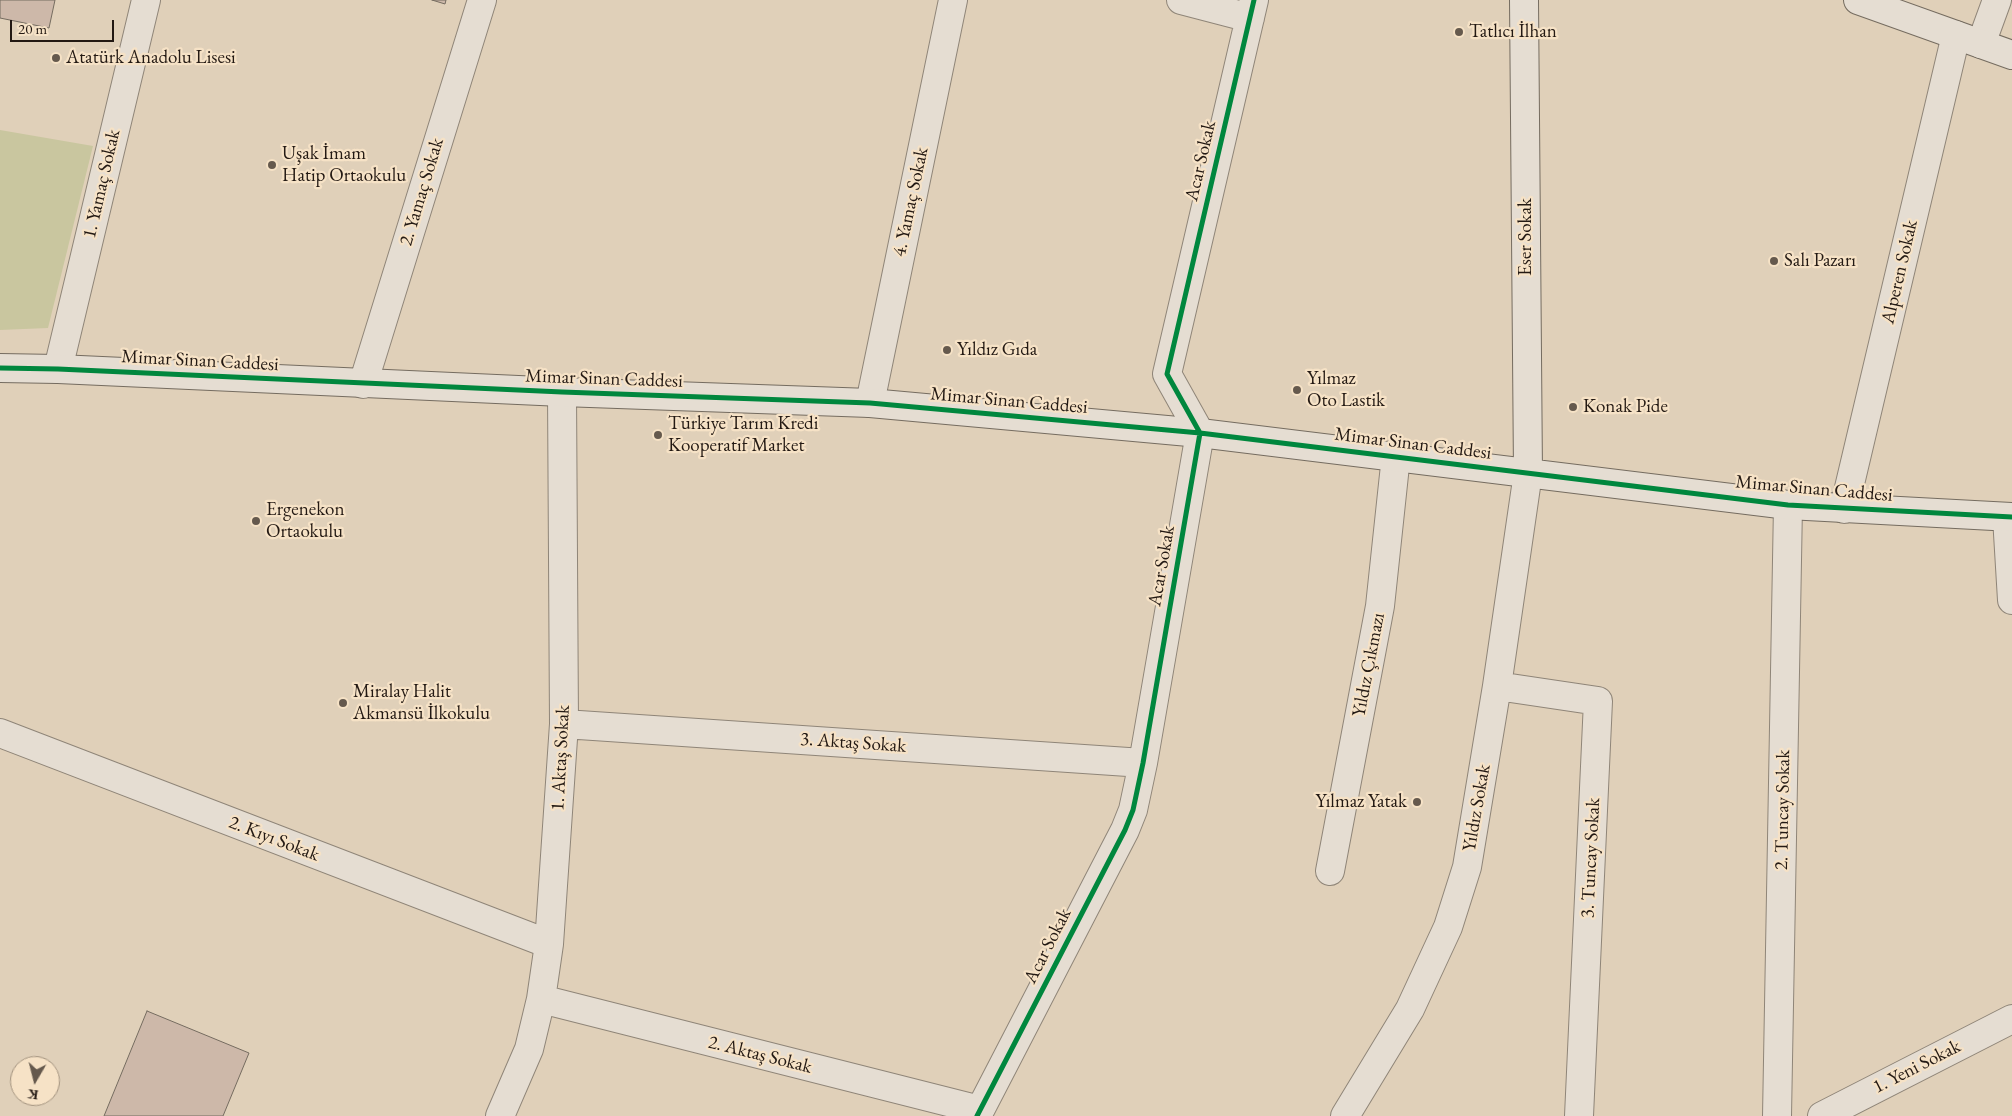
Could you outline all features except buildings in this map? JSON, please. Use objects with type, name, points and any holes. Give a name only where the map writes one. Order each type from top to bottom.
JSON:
[{"type":"street","name":"1. Yamaç Sokak","points":[[58,369],[146,0]]},
{"type":"street","name":"2. Yamaç Sokak","points":[[363,384],[482,0]]},
{"type":"street","name":"4. Yamaç Sokak","points":[[870,404],[953,0]]},
{"type":"street","points":[[1181,0],[1252,9]]},
{"type":"street","name":"Eser Sokak","points":[[1524,0],[1528,473]]},
{"type":"street","points":[[1858,0],[2012,55]]},
{"type":"street","name":"Alperen Sokak","points":[[1844,509],[1969,39],[1997,0]]},
{"type":"street","name":"Acar Sokak","points":[[978,1113],[1125,830],[1133,810],[1143,763],[1200,433],[1167,374],[1252,9]]},
{"type":"street","name":"Mimar Sinan Caddesi","points":[[0,368],[870,404],[1200,433],[1788,505],[2009,517]]},
{"type":"street","name":"1. Aktaş Sokak","points":[[500,1116],[529,1049],[541,1000],[549,944],[564,724],[562,392]]},
{"type":"street","name":"Yıldız Çıkmazı","points":[[1330,871],[1380,606],[1396,456]]},
{"type":"street","name":"Yıldız Sokak","points":[[1345,1116],[1410,1009],[1448,927],[1467,867],[1497,686],[1528,473]]},
{"type":"street","name":"2. Tuncay Sokak","points":[[1777,1116],[1788,505]]},
{"type":"street","points":[[2009,517],[2012,600]]},
{"type":"street","name":"3. Tuncay Sokak","points":[[1497,686],[1598,701],[1578,1116]]},
{"type":"street","name":"3. Aktaş Sokak","points":[[564,724],[1143,763]]},
{"type":"street","name":"2. Kıyı Sokak","points":[[0,733],[549,944]]},
{"type":"street","name":"2. Aktaş Sokak","points":[[541,1000],[978,1113]]},
{"type":"street","name":"1. Yeni Sokak","points":[[1822,1116],[1851,1109],[2012,1019]]},
{"type":"shaded area","points":[[0,130],[93,146],[48,328],[0,330]]},
{"type":"cycle path","points":[[977,1116],[1125,830],[1133,810],[1143,763],[1200,433],[1167,374],[1254,0]]},
{"type":"cycle path","points":[[0,368],[870,403],[1200,433],[1788,505],[2012,517]]},
{"type":"place","name":"Tatlıcı İlhan","points":[[1459,32]]},
{"type":"place","name":"Atatürk Anadolu Lisesi","points":[[56,58]]},
{"type":"place","name":"Uşak İmam Hatip Ortaokulu","points":[[272,165]]},
{"type":"place","name":"Salı Pazarı","points":[[1774,261]]},
{"type":"place","name":"Yıldız Gıda","points":[[947,350]]},
{"type":"place","name":"Yılmaz Oto Lastik","points":[[1297,390]]},
{"type":"place","name":"Konak Pide","points":[[1573,407]]},
{"type":"place","name":"Türkiye Tarım Kredi Kooperatif Market","points":[[658,435]]},
{"type":"place","name":"Ergenekon Ortaokulu","points":[[256,521]]},
{"type":"place","name":"Miralay Halit Akmansü İlkokulu","points":[[343,703]]},
{"type":"place","name":"Yılmaz Yatak","points":[[1417,802]]}]
